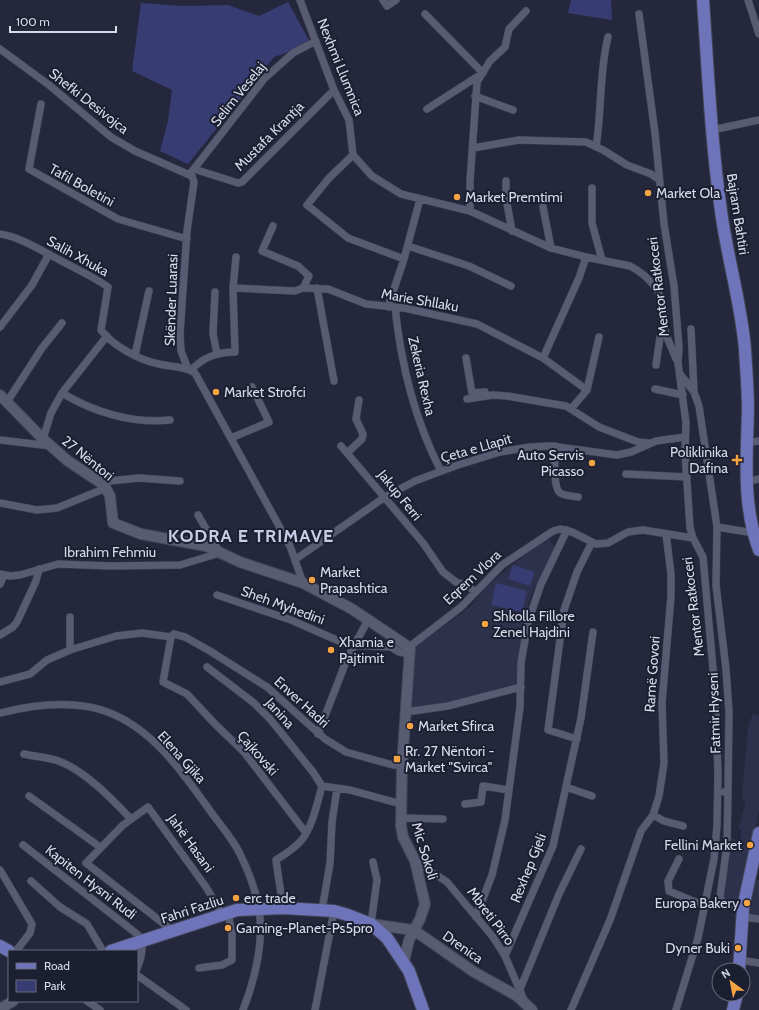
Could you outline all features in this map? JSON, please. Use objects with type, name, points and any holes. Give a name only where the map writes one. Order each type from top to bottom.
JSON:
[{"type":"main road","name":"Bajram Bahtiri","points":[[703,0],[712,130],[722,224],[740,308],[745,348],[748,409],[746,482],[754,533],[759,550]]},
{"type":"main road","points":[[740,962],[743,912],[754,879],[759,833]]},
{"type":"main road","name":"Fahri Fazliu","points":[[114,950],[225,913],[283,908],[334,911],[371,924],[387,938],[404,961],[422,1010]]},
{"type":"street","name":"Nexhmi Llumnica","points":[[300,0],[334,90],[349,120],[353,155]]},
{"type":"street","points":[[383,0],[387,6],[396,0]]},
{"type":"street","points":[[748,0],[759,34]]},
{"type":"street","points":[[470,211],[470,181],[477,82],[494,56],[505,47],[509,28],[526,11]]},
{"type":"street","points":[[425,14],[483,73]]},
{"type":"street","name":"Mentor Ratkoceri","points":[[639,14],[650,92],[658,179],[674,286],[679,347],[678,363],[683,395],[691,533],[702,557],[715,691],[718,792],[714,859],[705,906],[685,985],[676,1010]]},
{"type":"street","points":[[596,146],[601,113],[602,68],[608,37]]},
{"type":"street","name":"Selim Veselaj","points":[[192,171],[264,79],[293,53],[316,41]]},
{"type":"street","name":"Shefki Desivojca","points":[[0,49],[49,85],[111,137],[135,151],[192,171]]},
{"type":"street","points":[[427,109],[483,73]]},
{"type":"street","name":"Mustafa Krantja","points":[[192,171],[238,183],[242,182],[334,90]]},
{"type":"street","points":[[475,96],[513,110]]},
{"type":"street","name":"Tafil Boletini","points":[[41,104],[30,169],[118,219],[187,239]]},
{"type":"street","points":[[712,130],[759,120]]},
{"type":"street","points":[[473,148],[519,140],[586,142],[596,146],[627,165],[651,174],[658,179]]},
{"type":"street","points":[[404,259],[348,238],[307,205],[329,178],[353,155],[366,171],[384,185],[401,194],[440,202],[470,211],[551,248],[630,266],[651,280],[662,302],[665,330],[678,363]]},
{"type":"street","name":"Skënder Luarasi","points":[[192,171],[194,182],[187,239],[180,344],[189,370],[198,377],[296,559],[303,583]]},
{"type":"street","points":[[506,181],[506,198],[512,231]]},
{"type":"street","points":[[592,188],[592,223],[602,260]]},
{"type":"street","points":[[392,307],[420,199]]},
{"type":"street","points":[[543,207],[551,248]]},
{"type":"street","points":[[273,226],[262,251],[303,269],[309,276],[303,288]]},
{"type":"street","name":"Salih Xhuka","points":[[0,234],[15,238],[49,254],[108,287],[101,330],[107,336]]},
{"type":"street","points":[[408,246],[469,266],[511,286]]},
{"type":"street","points":[[0,327],[32,285],[49,254]]},
{"type":"street","points":[[42,439],[51,413],[62,393],[107,336],[135,355],[158,364],[189,370],[207,357],[235,352],[233,288],[236,257]]},
{"type":"street","points":[[543,358],[579,278],[586,257]]},
{"type":"street","name":"Marie Shllaku","points":[[233,288],[295,290],[303,288],[317,288],[336,291],[366,304],[392,307],[477,324],[543,358],[587,390]]},
{"type":"street","points":[[317,288],[334,381]]},
{"type":"street","points":[[135,355],[149,291]]},
{"type":"street","points":[[215,292],[213,334],[217,354]]},
{"type":"street","name":"Zekeria Rexha","points":[[392,307],[410,395],[421,427],[441,471]]},
{"type":"street","points":[[4,399],[62,323]]},
{"type":"street","points":[[691,329],[694,392]]},
{"type":"street","points":[[656,365],[660,337],[665,330]]},
{"type":"street","points":[[571,409],[587,390],[599,337]]},
{"type":"street","points":[[466,358],[472,393],[500,391],[521,395],[536,401]]},
{"type":"street","points":[[680,374],[694,392]]},
{"type":"street","points":[[231,438],[269,422],[252,387]]},
{"type":"street","points":[[655,389],[683,395]]},
{"type":"street","name":"Fatmir Hyseni","points":[[694,392],[698,400],[703,424],[717,527],[716,585],[726,669],[729,712],[727,845],[720,896],[721,900],[725,904],[759,919]]},
{"type":"street","points":[[62,393],[82,404],[122,417],[145,421],[170,420]]},
{"type":"street","points":[[467,399],[493,395],[566,406],[599,427],[638,442],[648,443]]},
{"type":"street","name":"27 Nëntori","points":[[4,399],[42,439],[103,485],[110,496],[113,523],[141,534],[196,544],[240,562],[303,583],[343,604],[368,620],[409,651]]},
{"type":"street","points":[[347,453],[362,439],[363,434],[356,419],[359,400]]},
{"type":"street","name":"Çeta e Llapit","points":[[296,559],[385,497],[415,481],[441,471],[515,449],[546,445],[617,455],[631,452],[648,443],[664,439],[685,438]]},
{"type":"street","points":[[0,440],[51,446]]},
{"type":"street","points":[[746,443],[759,441]]},
{"type":"street","name":"Jakup Ferri","points":[[341,446],[423,543],[444,572],[456,582],[476,592]]},
{"type":"street","points":[[555,446],[554,457],[558,490],[562,494],[578,497]]},
{"type":"street","points":[[626,474],[687,476]]},
{"type":"street","points":[[0,503],[37,510],[57,508],[103,485],[139,478],[180,481]]},
{"type":"street","points":[[746,482],[759,480]]},
{"type":"street","points":[[198,515],[220,553]]},
{"type":"street","points":[[717,527],[754,533]]},
{"type":"street","points":[[476,917],[492,875],[505,820],[520,707],[521,668],[524,642],[535,599],[567,530],[596,544],[608,543],[628,532],[635,531],[693,538]]},
{"type":"street","name":"Eqrem Vlora","points":[[409,651],[413,644],[461,607],[494,571],[540,538],[553,531],[567,530]]},
{"type":"street","name":"Ramë Govori","points":[[571,1010],[610,920],[641,831],[653,815],[659,796],[664,763],[662,703],[671,596],[671,574],[666,534]]},
{"type":"street","points":[[577,739],[548,730],[564,610],[577,572],[592,542]]},
{"type":"street","name":"Ibrahim Fehmiu","points":[[2,575],[20,575],[58,564],[110,566],[180,565],[220,553]]},
{"type":"street","points":[[0,635],[13,627],[17,622],[36,581],[39,569]]},
{"type":"street","points":[[0,584],[2,575]]},
{"type":"street","points":[[705,585],[716,585]]},
{"type":"street","name":"Sheh Myhedini","points":[[217,595],[291,620],[345,643],[390,647],[409,651]]},
{"type":"street","points":[[70,617],[70,650]]},
{"type":"street","points":[[318,734],[347,659],[368,620]]},
{"type":"street","name":"Rexhep Gjeli","points":[[505,956],[553,846],[577,739],[593,632]]},
{"type":"street","name":"Enver Hadri","points":[[0,682],[30,674],[43,662],[70,650],[116,636],[129,633],[157,634],[171,637],[174,634],[195,642],[267,687],[318,734],[333,745],[356,756],[402,766]]},
{"type":"street","name":"Çajkovski","points":[[171,637],[163,682],[187,694],[248,757],[306,833]]},
{"type":"street","name":"Mic Sokoli","points":[[404,961],[406,949],[413,930],[420,919],[425,904],[415,861],[403,837],[401,818],[402,766],[409,651]]},
{"type":"street","name":"Janina","points":[[207,667],[254,703],[270,719],[313,772],[322,786]]},
{"type":"street","points":[[406,712],[448,706],[521,688]]},
{"type":"street","name":"Elena Gjika","points":[[0,713],[47,706],[95,708],[116,716],[141,732],[164,752],[186,777],[235,845],[244,862],[259,909],[258,952],[254,978],[243,1010]]},
{"type":"street","points":[[24,754],[51,759],[66,764],[99,788],[131,819],[100,847],[86,863],[173,931]]},
{"type":"street","points":[[402,766],[439,768]]},
{"type":"street","points":[[283,908],[276,860],[298,844],[306,833],[322,786],[350,790],[401,804]]},
{"type":"street","points":[[465,804],[481,802],[483,786],[509,790]]},
{"type":"street","points":[[566,787],[592,796]]},
{"type":"street","points":[[322,910],[330,863],[332,815],[337,789]]},
{"type":"street","points":[[718,792],[728,792]]},
{"type":"street","points":[[29,796],[100,847]]},
{"type":"street","name":"Jahë Hasani","points":[[131,819],[148,807],[225,913]]},
{"type":"street","points":[[653,815],[664,821],[683,826]]},
{"type":"street","name":"Mic Sokoli","points":[[401,818],[443,819]]},
{"type":"street","name":"Kapiten Hysni Rudi","points":[[23,845],[131,929],[143,941]]},
{"type":"street","points":[[518,993],[559,894],[581,849]]},
{"type":"street","points":[[679,859],[668,881],[669,891],[705,906]]},
{"type":"street","name":"Mbreti Pirro","points":[[415,861],[447,882],[493,937],[505,956],[518,993]]},
{"type":"street","points":[[371,924],[377,880],[373,862]]},
{"type":"street","points":[[0,870],[32,924],[30,932],[17,950]]},
{"type":"street","points":[[31,881],[60,907],[87,924],[102,950]]},
{"type":"street","points":[[315,1010],[334,911]]},
{"type":"street","points":[[199,968],[222,965],[232,960],[232,934],[225,913]]},
{"type":"street","name":"Drenica","points":[[371,924],[413,930],[430,940],[474,972],[518,993],[529,1007]]},
{"type":"street","points":[[138,966],[143,941]]},
{"type":"street","points":[[138,976],[186,1010]]},
{"type":"street","points":[[0,1009],[11,1002]]},
{"type":"street","points":[[88,1002],[100,1010]]},
{"type":"shaded area","name":"Shkolla Fillore Zenel Hajdini","points":[[548,537],[555,549],[531,595],[524,620],[515,686],[446,704],[409,710],[414,648],[470,607],[490,583]]},
{"type":"shaded area","points":[[753,713],[759,716],[759,810],[738,904],[723,899],[731,838],[740,840],[742,830],[739,829],[746,801],[743,800],[742,796],[748,727]]},
{"type":"shaded area","points":[[749,879],[759,880],[759,919],[743,917]]},
{"type":"green space","points":[[571,0],[611,0],[612,20],[568,13]]},
{"type":"green space","points":[[288,2],[311,44],[274,57],[188,164],[160,151],[168,121],[172,90],[132,71],[141,3],[183,6],[228,5],[259,16]]},
{"type":"green space","points":[[513,565],[535,572],[530,586],[508,579]]},
{"type":"green space","points":[[496,583],[527,591],[522,612],[491,605]]},
{"type":"place","name":"Market Ola","points":[[648,193]]},
{"type":"place","name":"Market Premtimi","points":[[457,197]]},
{"type":"place","name":"Market Strofci","points":[[216,392]]},
{"type":"place","name":"Poliklinika Dafina","points":[[737,460]]},
{"type":"place","name":"Auto Servis Picasso","points":[[592,463]]},
{"type":"place","name":"Market Prapashtica","points":[[312,580]]},
{"type":"place","name":"Shkolla Fillore Zenel Hajdini","points":[[485,624]]},
{"type":"place","name":"Xhamia e Pajtimit","points":[[331,650]]},
{"type":"place","name":"Market Sfirca","points":[[410,726]]},
{"type":"place","name":"Rr. 27 Nëntori - Market \"Svirca\"","points":[[397,759]]},
{"type":"place","name":"Fellini Market","points":[[750,845]]},
{"type":"place","name":"erc trade","points":[[236,898]]},
{"type":"place","name":"Europa Bakery","points":[[747,903]]},
{"type":"place","name":"Gaming-Planet-Ps5pro","points":[[228,928]]},
{"type":"place","name":"Dyner Buki","points":[[738,948]]},
{"type":"district","name":"KODRA E TRIMAVE","points":[[251,536]]}]
